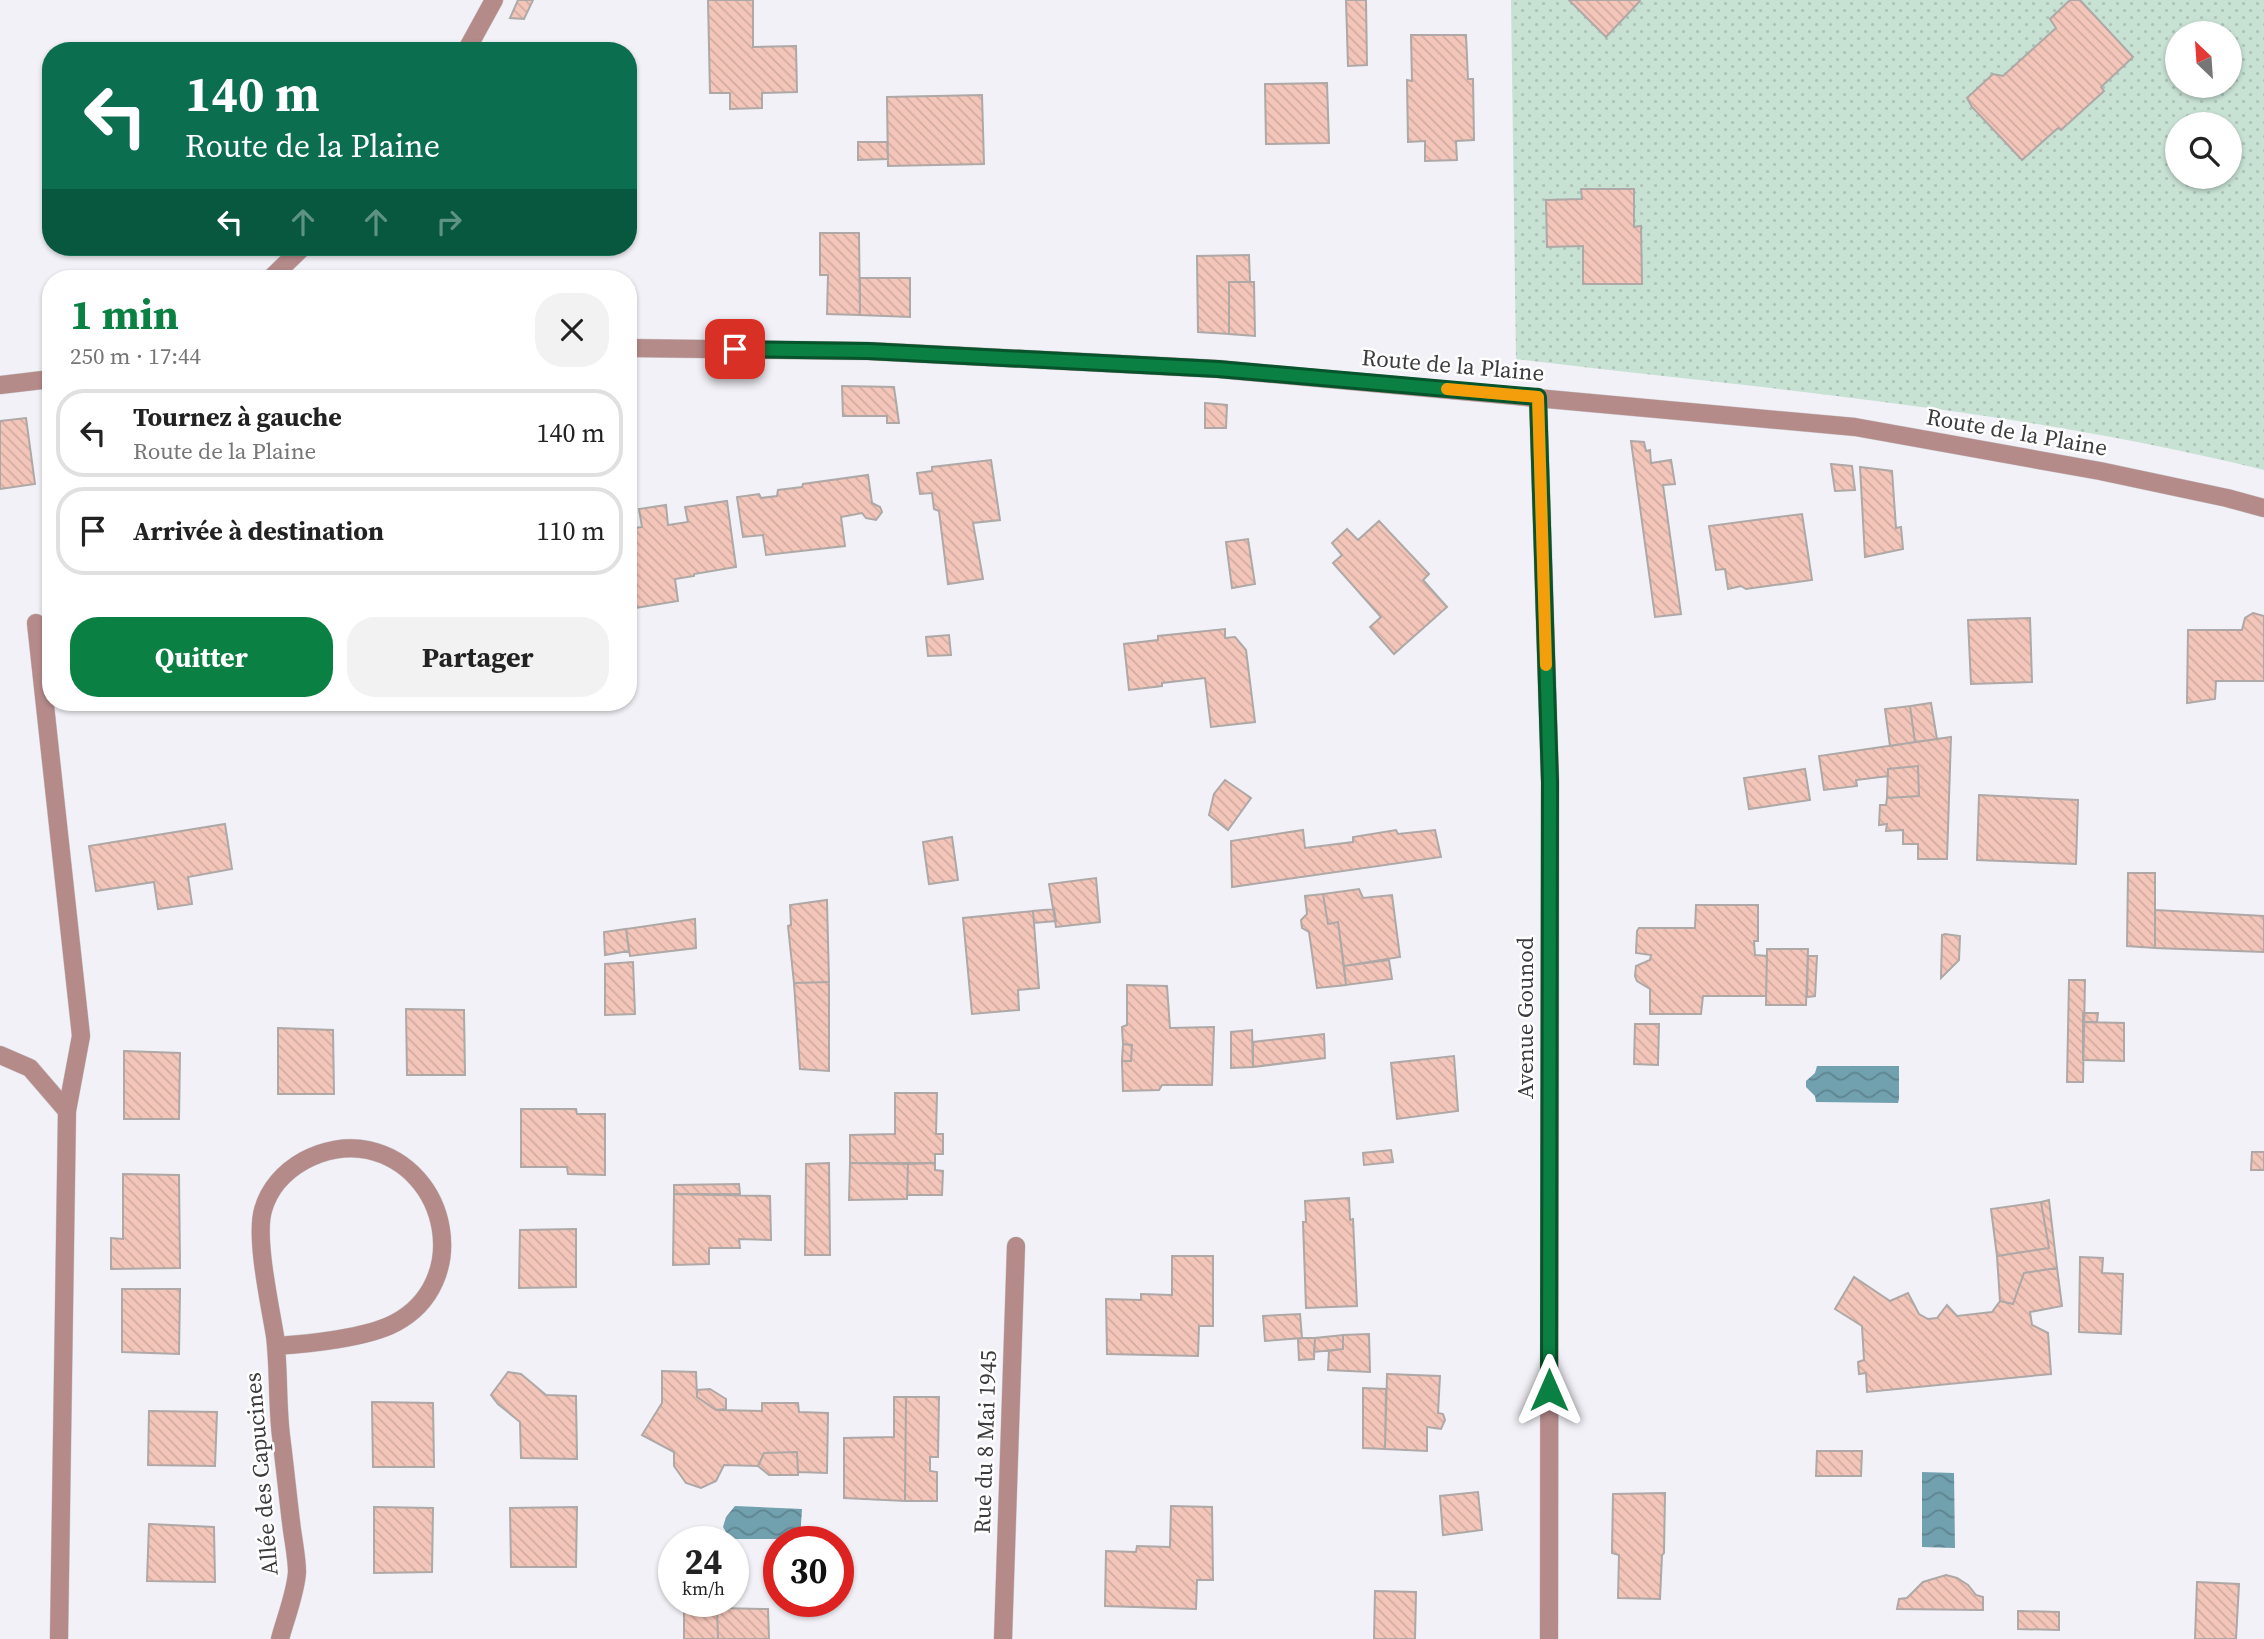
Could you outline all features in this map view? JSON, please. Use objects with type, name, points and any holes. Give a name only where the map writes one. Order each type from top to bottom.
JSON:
[{"type":"street","points":[[471,42],[494,0]]},
{"type":"street","points":[[279,270],[294,256]]},
{"type":"street","name":"Route de la Plaine","points":[[637,348],[868,351],[1218,369],[1855,428],[2100,471],[2264,508]]},
{"type":"street","points":[[0,385],[42,380]]},
{"type":"street","name":"Avenue Gounod","points":[[1538,397],[1550,782],[1549,1639]]},
{"type":"street","points":[[36,624],[42,679]]},
{"type":"street","points":[[46,711],[81,1036],[67,1111],[59,1639]]},
{"type":"street","points":[[0,1055],[30,1068],[67,1111]]},
{"type":"street","name":"Allée des Capucines","points":[[276,1346],[379,1330],[407,1315],[429,1290],[437,1274],[443,1250],[439,1213],[429,1193],[410,1170],[399,1162],[366,1150],[327,1151],[292,1168],[278,1182],[262,1212],[261,1237],[276,1346],[277,1398],[297,1574],[280,1639]]},
{"type":"street","name":"Rue du 8 Mai 1945","points":[[1003,1639],[1016,1246]]},
{"type":"green space","points":[[1511,0],[2264,0],[2264,470],[2079,431],[1798,391],[1516,359]]},
{"type":"water","points":[[1817,1066],[1899,1066],[1898,1103],[1816,1102],[1815,1096],[1806,1087],[1806,1081],[1815,1073]]},
{"type":"water","points":[[1922,1472],[1954,1473],[1955,1548],[1922,1547]]},
{"type":"water","points":[[735,1506],[802,1509],[801,1526],[763,1526],[763,1539],[749,1539],[749,1526],[723,1526],[726,1517]]},
{"type":"building","points":[[518,0],[533,0],[524,19],[510,18]]},
{"type":"building","points":[[708,0],[753,0],[753,47],[796,46],[797,92],[762,93],[762,108],[730,109],[730,93],[710,93]]},
{"type":"building","points":[[1346,0],[1366,0],[1367,65],[1348,66]]},
{"type":"building","points":[[1569,0],[1639,0],[1640,1],[1606,37]]},
{"type":"building","points":[[2070,0],[2080,0],[2133,57],[2101,87],[2104,91],[2061,130],[2058,128],[2022,160],[1972,107],[1967,98],[1993,74],[2003,76],[2056,28],[2050,19]]},
{"type":"building","points":[[1411,35],[1466,35],[1468,79],[1473,79],[1474,140],[1456,141],[1457,160],[1425,161],[1425,141],[1408,142],[1407,80],[1412,81]]},
{"type":"building","points":[[1327,83],[1329,143],[1266,144],[1265,84]]},
{"type":"building","points":[[982,95],[984,164],[888,166],[887,97]]},
{"type":"building","points":[[858,142],[887,142],[888,159],[858,160]]},
{"type":"building","points":[[1581,189],[1634,189],[1634,227],[1641,226],[1642,284],[1583,284],[1583,246],[1547,247],[1546,200],[1582,199]]},
{"type":"building","points":[[820,233],[859,233],[860,315],[827,314],[828,275],[820,275]]},
{"type":"building","points":[[1249,255],[1250,282],[1229,282],[1229,334],[1198,332],[1197,256]]},
{"type":"building","points":[[860,278],[910,278],[910,317],[860,315]]},
{"type":"building","points":[[1229,282],[1254,282],[1255,336],[1229,334]]},
{"type":"building","points":[[842,386],[894,387],[899,423],[887,423],[887,416],[843,416]]},
{"type":"building","points":[[1205,403],[1227,405],[1226,428],[1205,428]]},
{"type":"building","points":[[26,418],[35,484],[0,489],[0,421]]},
{"type":"building","points":[[1631,441],[1644,442],[1646,451],[1650,450],[1651,463],[1671,460],[1675,484],[1663,485],[1681,614],[1655,617]]},
{"type":"building","points":[[991,460],[1000,520],[973,523],[983,579],[948,584],[939,511],[934,509],[932,493],[920,494],[917,473],[932,471],[932,467]]},
{"type":"building","points":[[1831,464],[1852,466],[1855,490],[1835,491]]},
{"type":"building","points":[[1860,467],[1892,471],[1896,528],[1901,527],[1903,549],[1865,557]]},
{"type":"building","points":[[868,475],[872,503],[880,507],[882,512],[876,520],[866,518],[862,513],[841,517],[845,546],[766,555],[763,535],[743,537],[737,497],[759,494],[761,498],[777,496],[778,490],[802,487],[803,484]]},
{"type":"building","points":[[727,501],[736,567],[675,579],[678,601],[637,608],[637,528],[642,527],[639,509],[666,505],[668,525],[688,522],[685,507]]},
{"type":"building","points":[[1802,514],[1812,580],[1728,589],[1725,569],[1716,570],[1709,526]]},
{"type":"building","points":[[1379,521],[1429,574],[1423,580],[1447,607],[1394,654],[1370,627],[1381,617],[1333,563],[1342,555],[1332,543],[1347,529],[1358,540]]},
{"type":"building","points":[[1248,539],[1255,584],[1232,588],[1226,542]]},
{"type":"building","points":[[2253,613],[2264,616],[2264,681],[2216,681],[2215,699],[2187,703],[2188,630],[2242,630],[2245,618]]},
{"type":"building","points":[[2030,618],[2032,682],[1971,684],[1968,620]]},
{"type":"building","points":[[1225,629],[1225,638],[1235,637],[1246,650],[1255,722],[1211,727],[1205,678],[1129,690],[1124,644],[1158,640],[1158,636]]},
{"type":"building","points":[[949,635],[951,655],[928,656],[926,637]]},
{"type":"building","points":[[1931,703],[1937,739],[1915,742],[1910,706]]},
{"type":"building","points":[[1910,706],[1915,742],[1890,746],[1885,709]]},
{"type":"building","points":[[1951,737],[1947,859],[1918,859],[1918,844],[1903,844],[1903,830],[1886,831],[1887,824],[1879,825],[1880,805],[1886,805],[1887,798],[1919,796],[1918,766],[1888,769],[1888,776],[1856,780],[1857,786],[1824,790],[1819,756]]},
{"type":"building","points":[[1918,766],[1919,796],[1887,798],[1888,769]]},
{"type":"building","points":[[1805,769],[1810,800],[1749,809],[1744,778]]},
{"type":"building","points":[[1225,780],[1251,798],[1228,830],[1209,815],[1214,794]]},
{"type":"building","points":[[1979,795],[2078,800],[2076,864],[1977,860]]},
{"type":"building","points":[[225,824],[232,869],[188,877],[192,904],[158,909],[154,882],[96,891],[89,846]]},
{"type":"building","points":[[1303,830],[1305,848],[1353,842],[1353,837],[1396,830],[1398,834],[1435,830],[1441,857],[1232,887],[1231,841]]},
{"type":"building","points":[[952,837],[958,880],[929,884],[923,842]]},
{"type":"building","points":[[2128,873],[2155,873],[2155,948],[2127,946]]},
{"type":"building","points":[[1096,878],[1100,922],[1056,927],[1049,884]]},
{"type":"building","points":[[1359,889],[1363,898],[1392,895],[1400,957],[1344,966],[1338,922],[1328,924],[1323,894]]},
{"type":"building","points":[[1323,894],[1328,924],[1338,922],[1346,985],[1317,988],[1309,932],[1302,928],[1301,920],[1307,914],[1305,896]]},
{"type":"building","points":[[827,900],[829,982],[794,983],[788,926],[791,925],[790,905]]},
{"type":"building","points":[[1696,905],[1758,905],[1758,941],[1754,941],[1755,955],[1767,956],[1766,996],[1703,996],[1701,1014],[1650,1014],[1650,989],[1637,981],[1635,976],[1636,966],[1650,960],[1651,955],[1636,953],[1637,931],[1639,928],[1695,928]]},
{"type":"building","points":[[1054,909],[1056,921],[1034,923],[1033,911]]},
{"type":"building","points":[[2155,910],[2264,916],[2264,952],[2155,948]]},
{"type":"building","points":[[1033,911],[1039,988],[1018,990],[1019,1010],[972,1014],[963,918]]},
{"type":"building","points":[[695,919],[696,948],[630,956],[626,929]]},
{"type":"building","points":[[626,929],[629,951],[605,955],[604,932]]},
{"type":"building","points":[[1942,935],[1960,936],[1959,960],[1941,978]]},
{"type":"building","points":[[1767,949],[1808,949],[1806,1005],[1766,1005]]},
{"type":"building","points":[[1808,956],[1817,956],[1815,996],[1807,997]]},
{"type":"building","points":[[1389,960],[1392,979],[1346,985],[1344,966]]},
{"type":"building","points":[[633,962],[635,1014],[605,1015],[605,964]]},
{"type":"building","points":[[2069,980],[2085,980],[2083,1082],[2067,1082]]},
{"type":"building","points":[[829,982],[829,1071],[800,1069],[794,983]]},
{"type":"building","points":[[1127,985],[1167,986],[1170,1028],[1214,1027],[1212,1085],[1162,1085],[1159,1090],[1123,1091],[1122,1061],[1131,1061],[1132,1045],[1123,1044],[1122,1027],[1127,1025]]},
{"type":"building","points":[[406,1009],[464,1010],[465,1075],[407,1075]]},
{"type":"building","points":[[2083,1013],[2098,1013],[2097,1022],[2083,1022]]},
{"type":"building","points":[[2083,1022],[2124,1023],[2124,1061],[2083,1060]]},
{"type":"building","points":[[1635,1024],[1659,1024],[1658,1065],[1634,1064]]},
{"type":"building","points":[[278,1028],[333,1030],[334,1094],[278,1094]]},
{"type":"building","points":[[1252,1030],[1253,1067],[1231,1068],[1231,1032]]},
{"type":"building","points":[[1324,1034],[1325,1058],[1253,1067],[1253,1042]]},
{"type":"building","points":[[1123,1044],[1132,1045],[1131,1061],[1122,1061]]},
{"type":"building","points":[[124,1051],[180,1053],[179,1119],[124,1119]]},
{"type":"building","points":[[1454,1056],[1458,1111],[1397,1119],[1391,1063]]},
{"type":"building","points":[[895,1093],[937,1093],[936,1134],[943,1134],[943,1154],[935,1154],[935,1163],[850,1163],[850,1135],[895,1134]]},
{"type":"building","points":[[521,1109],[576,1109],[577,1114],[605,1114],[605,1175],[568,1174],[567,1167],[521,1167]]},
{"type":"building","points":[[1391,1150],[1393,1162],[1364,1165],[1363,1153]]},
{"type":"building","points":[[2252,1152],[2264,1152],[2264,1170],[2251,1170]]},
{"type":"building","points":[[829,1163],[830,1255],[805,1255],[806,1164]]},
{"type":"building","points":[[850,1163],[908,1164],[907,1199],[849,1200]]},
{"type":"building","points":[[935,1163],[935,1170],[943,1171],[942,1195],[907,1195],[908,1164]]},
{"type":"building","points":[[123,1174],[179,1175],[180,1268],[111,1269],[111,1238],[123,1239]]},
{"type":"building","points":[[739,1184],[740,1194],[674,1194],[674,1185]]},
{"type":"building","points":[[674,1194],[770,1196],[771,1240],[739,1239],[740,1248],[709,1248],[709,1264],[673,1265]]},
{"type":"building","points":[[1349,1198],[1350,1220],[1353,1219],[1357,1306],[1306,1308],[1303,1222],[1306,1222],[1305,1201]]},
{"type":"building","points":[[2049,1200],[2057,1268],[2024,1273],[2013,1304],[2000,1301],[1997,1256],[2049,1248],[2041,1202]]},
{"type":"building","points":[[2041,1202],[2049,1248],[1997,1256],[1991,1209]]},
{"type":"building","points":[[576,1229],[576,1287],[519,1288],[520,1230]]},
{"type":"building","points":[[1172,1256],[1213,1256],[1213,1326],[1199,1326],[1198,1356],[1107,1354],[1106,1299],[1141,1300],[1141,1294],[1172,1295]]},
{"type":"building","points":[[2080,1257],[2103,1258],[2102,1273],[2123,1274],[2121,1334],[2079,1332]]},
{"type":"building","points":[[2057,1268],[2062,1306],[2030,1312],[2032,1325],[2048,1333],[2051,1374],[1867,1392],[1866,1373],[1859,1374],[1858,1362],[1864,1360],[1862,1326],[1835,1309],[1854,1277],[1890,1301],[1908,1293],[1919,1314],[1928,1319],[1937,1318],[1947,1305],[1957,1316],[1992,1312],[2000,1301],[2013,1304],[2024,1273]]},
{"type":"building","points":[[122,1289],[180,1289],[179,1354],[122,1352]]},
{"type":"building","points":[[1300,1314],[1302,1338],[1265,1341],[1263,1316]]},
{"type":"building","points":[[1369,1334],[1370,1372],[1328,1370],[1329,1351],[1343,1349],[1343,1335]]},
{"type":"building","points":[[1343,1335],[1343,1349],[1314,1352],[1315,1338]]},
{"type":"building","points":[[1315,1338],[1314,1359],[1299,1360],[1298,1339]]},
{"type":"building","points":[[662,1371],[696,1372],[697,1397],[716,1410],[762,1411],[762,1403],[798,1403],[799,1412],[828,1413],[827,1473],[798,1472],[797,1452],[764,1453],[758,1466],[724,1465],[716,1481],[701,1488],[686,1483],[674,1466],[674,1452],[642,1435],[662,1403]]},
{"type":"building","points":[[508,1372],[521,1374],[546,1395],[576,1396],[577,1459],[521,1458],[520,1422],[491,1395]]},
{"type":"building","points":[[1387,1374],[1440,1376],[1438,1413],[1443,1414],[1445,1420],[1441,1429],[1427,1427],[1427,1451],[1385,1449]]},
{"type":"building","points":[[1363,1388],[1386,1389],[1385,1449],[1363,1448]]},
{"type":"building","points":[[710,1389],[726,1399],[726,1409],[716,1410],[697,1397],[697,1390]]},
{"type":"building","points":[[894,1397],[906,1397],[905,1501],[844,1498],[844,1438],[894,1437]]},
{"type":"building","points":[[906,1397],[939,1397],[938,1457],[930,1457],[930,1471],[937,1472],[937,1501],[905,1501]]},
{"type":"building","points":[[372,1402],[433,1403],[434,1467],[373,1467]]},
{"type":"building","points":[[149,1411],[217,1412],[215,1466],[148,1465]]},
{"type":"building","points":[[1817,1451],[1862,1451],[1861,1476],[1816,1476]]},
{"type":"building","points":[[797,1452],[798,1475],[769,1475],[758,1466],[764,1453]]},
{"type":"building","points":[[1478,1492],[1482,1530],[1443,1535],[1440,1496]]},
{"type":"building","points":[[1665,1493],[1660,1599],[1618,1598],[1619,1555],[1612,1553],[1613,1494]]},
{"type":"building","points":[[1171,1506],[1212,1507],[1213,1580],[1197,1580],[1196,1609],[1105,1606],[1106,1551],[1136,1552],[1137,1546],[1170,1547]]},
{"type":"building","points":[[374,1507],[433,1508],[432,1572],[374,1573]]},
{"type":"building","points":[[577,1507],[576,1567],[511,1567],[510,1508]]},
{"type":"building","points":[[149,1524],[214,1527],[215,1582],[147,1581]]},
{"type":"building","points":[[1946,1575],[1957,1578],[1968,1585],[1976,1595],[1983,1597],[1983,1610],[1897,1609],[1899,1599],[1907,1598],[1923,1582]]},
{"type":"building","points":[[2197,1582],[2239,1584],[2236,1639],[2195,1639]]},
{"type":"building","points":[[1375,1591],[1416,1592],[1415,1639],[1374,1639]]},
{"type":"building","points":[[749,1609],[763,1609],[763,1617],[768,1617],[769,1639],[718,1639],[717,1617],[749,1617]]},
{"type":"building","points":[[2018,1611],[2059,1612],[2059,1630],[2018,1629]]},
{"type":"building","points":[[684,1617],[717,1617],[718,1639],[684,1639]]},
{"type":"slow traffic","points":[[1447,389],[1538,397],[1546,665]]},
{"type":"route","points":[[735,349],[868,351],[1218,369],[1538,397],[1550,782],[1549,1390]]}]
